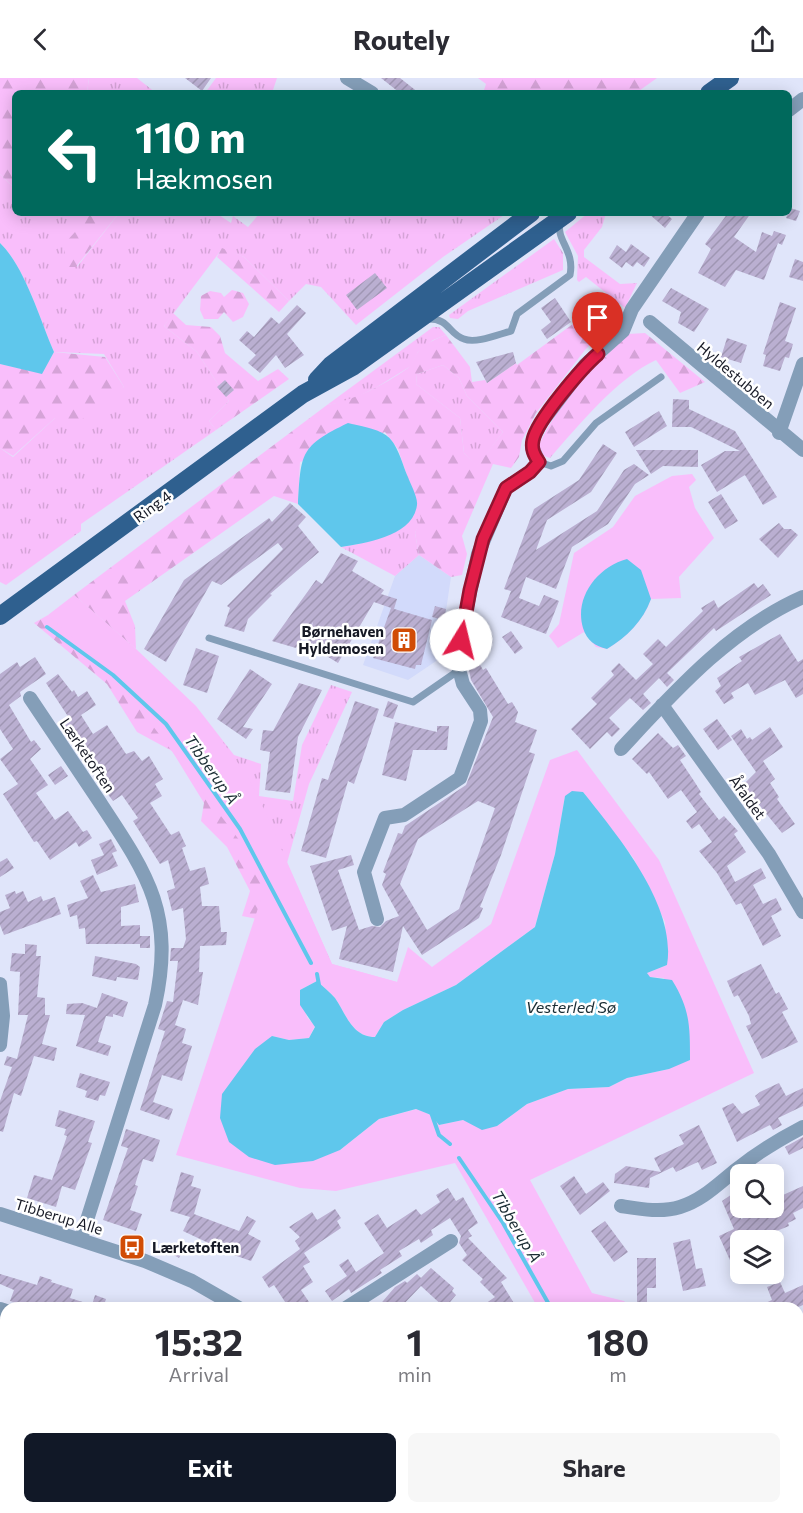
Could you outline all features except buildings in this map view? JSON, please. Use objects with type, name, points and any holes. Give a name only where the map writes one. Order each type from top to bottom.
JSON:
[{"type":"main road","points":[[713,90],[730,78]]},
{"type":"main road","name":"Ring 4","points":[[303,394],[331,365],[527,216]]},
{"type":"main road","name":"Ring 4","points":[[0,616],[303,394],[354,366],[563,216]]},
{"type":"street","points":[[354,80],[368,90]]},
{"type":"street","points":[[377,919],[364,872],[385,818],[404,814],[460,778],[482,721],[480,710],[463,684],[459,669],[463,626],[478,554],[487,529],[506,488],[530,472],[539,462],[532,447],[533,439],[541,423],[585,365],[623,331],[632,309],[696,216]]},
{"type":"street","name":"Hyldestubben","points":[[650,322],[779,433],[803,450]]},
{"type":"street","points":[[779,433],[803,364]]},
{"type":"street","points":[[621,749],[699,668],[757,624],[801,601]]},
{"type":"street","name":"Lærketoften","points":[[30,698],[139,861],[156,905],[161,934],[161,970],[154,1005],[81,1239]]},
{"type":"street","name":"Åfaldet","points":[[662,705],[769,854],[803,912]]},
{"type":"street","points":[[0,984],[3,1016],[0,1046]]},
{"type":"street","points":[[621,1206],[652,1210],[680,1208],[706,1195],[781,1138],[803,1127]]},
{"type":"street","name":"Tibberup Alle","points":[[0,1214],[145,1261],[183,1277],[228,1302]]},
{"type":"street","points":[[355,1302],[451,1241]]},
{"type":"lane","points":[[419,320],[430,318],[444,322],[462,339],[470,340],[511,331],[517,314],[568,279],[571,257],[559,228],[565,216]]},
{"type":"lane","points":[[539,462],[551,466],[563,460],[596,423],[661,377]]},
{"type":"lane","points":[[209,638],[413,702],[478,657],[485,649],[474,634],[463,626]]},
{"type":"shaded area","points":[[419,555],[451,577],[441,644],[448,653],[408,680],[363,665],[395,576]]},
{"type":"green space","points":[[0,78],[89,78],[87,90],[12,90],[12,186],[0,174]]},
{"type":"green space","points":[[89,78],[137,78],[152,90],[87,90]]},
{"type":"green space","points":[[216,78],[277,78],[273,90],[207,90]]},
{"type":"green space","points":[[478,78],[657,78],[640,90],[484,90],[486,84]]},
{"type":"green space","points":[[0,174],[12,186],[12,216],[77,216],[77,267],[117,216],[220,216],[231,223],[233,216],[248,227],[257,216],[503,216],[443,257],[356,325],[321,287],[306,284],[289,301],[244,257],[222,249],[164,326],[197,352],[229,401],[209,421],[216,430],[81,524],[81,531],[6,585],[0,582],[0,448],[13,457],[55,418],[124,387],[104,354],[54,352],[31,294],[17,266],[0,243]]},
{"type":"green space","points":[[77,216],[117,216],[76,267],[66,267],[64,244],[75,232]]},
{"type":"green space","points":[[584,216],[605,216],[602,227],[584,250],[584,257],[620,284],[637,283],[625,308],[586,277],[579,282],[577,280],[578,256],[565,232]]},
{"type":"green space","points":[[554,239],[563,253],[563,270],[468,311],[458,319],[450,318],[449,315]]},
{"type":"green space","points":[[222,248],[244,257],[289,301],[279,312],[217,257]]},
{"type":"green space","points":[[232,290],[243,293],[249,304],[243,317],[233,322],[224,312],[218,319],[204,319],[200,310],[201,296],[210,291],[221,293],[224,297]]},
{"type":"green space","points":[[607,299],[623,312],[585,350],[536,413],[522,440],[519,457],[511,468],[493,464],[462,536],[467,554],[462,575],[451,577],[419,555],[415,533],[421,518],[398,449],[385,432],[300,462],[298,504],[274,496],[125,601],[135,626],[136,649],[74,595],[327,405],[359,396],[389,380],[408,368],[418,352],[431,342],[446,335],[470,367],[472,382],[485,380],[487,383],[516,363],[517,365]],"holes":[[[443,365],[459,378],[467,396],[503,432],[477,466],[464,453],[460,418],[416,384],[417,374]]]},
{"type":"green space","points":[[173,313],[186,325],[211,327],[220,336],[225,353],[258,381],[278,369],[289,379],[216,430],[209,421],[229,401],[197,352],[164,326]]},
{"type":"green space","points":[[433,327],[439,327],[446,335],[433,340],[418,352],[411,366],[349,401],[327,405]]},
{"type":"green space","points":[[645,333],[705,382],[680,393],[656,360],[641,368],[613,390],[550,458],[536,453],[543,436],[575,389],[628,334]]},
{"type":"green space","points":[[54,352],[105,357],[124,387],[68,430],[55,418],[13,456],[0,448],[0,364],[42,373]]},
{"type":"green space","points":[[443,365],[459,378],[467,396],[503,432],[477,467],[464,453],[460,418],[416,384],[417,374]]},
{"type":"green space","points":[[692,474],[696,480],[689,487],[695,508],[714,538],[679,577],[681,598],[651,599],[634,628],[607,649],[596,647],[584,632],[558,648],[549,636],[559,624],[574,553],[613,527],[635,496],[672,476]]},
{"type":"green space","points":[[417,504],[422,518],[415,533],[419,555],[395,576],[341,547],[375,540],[396,530],[405,523]]},
{"type":"green space","points":[[74,595],[196,706],[234,755],[261,764],[259,796],[293,801],[302,745],[331,685],[352,692],[309,784],[287,863],[332,964],[397,982],[373,1035]]},
{"type":"green space","points":[[74,595],[126,640],[175,688],[199,713],[240,767],[258,796],[332,964],[397,982],[408,947],[432,967],[491,924],[550,760],[577,750],[659,860],[754,1073],[530,1180],[592,1293],[625,1302],[535,1302],[455,1163],[336,1191],[300,1188],[176,1155],[268,878],[118,680],[48,615]],"holes":[[[583,792],[634,859],[665,922],[667,965],[647,973],[649,977],[664,978],[669,1069],[627,1078],[609,1087],[568,1089],[527,1104],[497,1126],[463,1120],[439,1125],[431,1115],[417,1109],[379,1119],[340,1150],[272,1036],[289,1040],[309,1038],[315,1026],[307,1017],[300,990],[317,981],[335,998],[355,1029],[367,1036],[375,1037],[384,1022],[403,1010],[456,985],[535,927],[555,854],[565,796]]]},
{"type":"green space","points":[[48,615],[94,645],[262,864],[270,882],[257,919],[242,916],[250,891],[227,847],[201,821],[204,803],[172,751],[137,732],[107,684],[34,623]]},
{"type":"water","points":[[0,243],[17,266],[31,294],[54,352],[42,374],[0,364]]},
{"type":"water","points":[[348,423],[373,429],[393,442],[415,494],[417,505],[414,516],[397,531],[374,540],[341,547],[298,504],[300,473],[306,453],[320,438]]},
{"type":"water","points":[[627,559],[641,570],[651,599],[634,628],[607,649],[589,640],[583,628],[582,606],[590,585],[598,576],[616,563]]},
{"type":"water","name":"Vesterled Sø","points":[[572,791],[583,792],[628,851],[654,896],[663,919],[668,942],[667,965],[647,973],[650,977],[672,980],[678,990],[688,1018],[690,1060],[669,1069],[627,1078],[609,1087],[568,1089],[527,1104],[497,1126],[482,1130],[463,1120],[439,1125],[431,1115],[416,1109],[379,1119],[340,1150],[313,1161],[275,1165],[249,1157],[229,1142],[220,1118],[222,1094],[255,1049],[272,1036],[289,1040],[309,1038],[315,1027],[300,1005],[300,990],[317,981],[335,998],[355,1029],[367,1036],[375,1037],[384,1022],[403,1010],[456,985],[535,927],[555,854],[565,796]]},
{"type":"waterway","name":"Tibberup Å","points":[[47,627],[113,675],[166,724],[240,829],[311,963]]},
{"type":"waterway","name":"Tibberup Å","points":[[317,974],[319,985]]},
{"type":"waterway","name":"Tibberup Å","points":[[431,1112],[439,1135],[450,1144]]},
{"type":"waterway","name":"Tibberup Å","points":[[459,1158],[503,1223],[548,1302]]},
{"type":"place","name":"Børnehaven Hyldemosen","points":[[404,640]]},
{"type":"place","name":"Lærketoften","points":[[132,1247]]},
{"type":"route","points":[[461,640],[480,547],[506,488],[530,472],[539,462],[532,447],[533,439],[541,423],[585,365],[598,354]]}]
